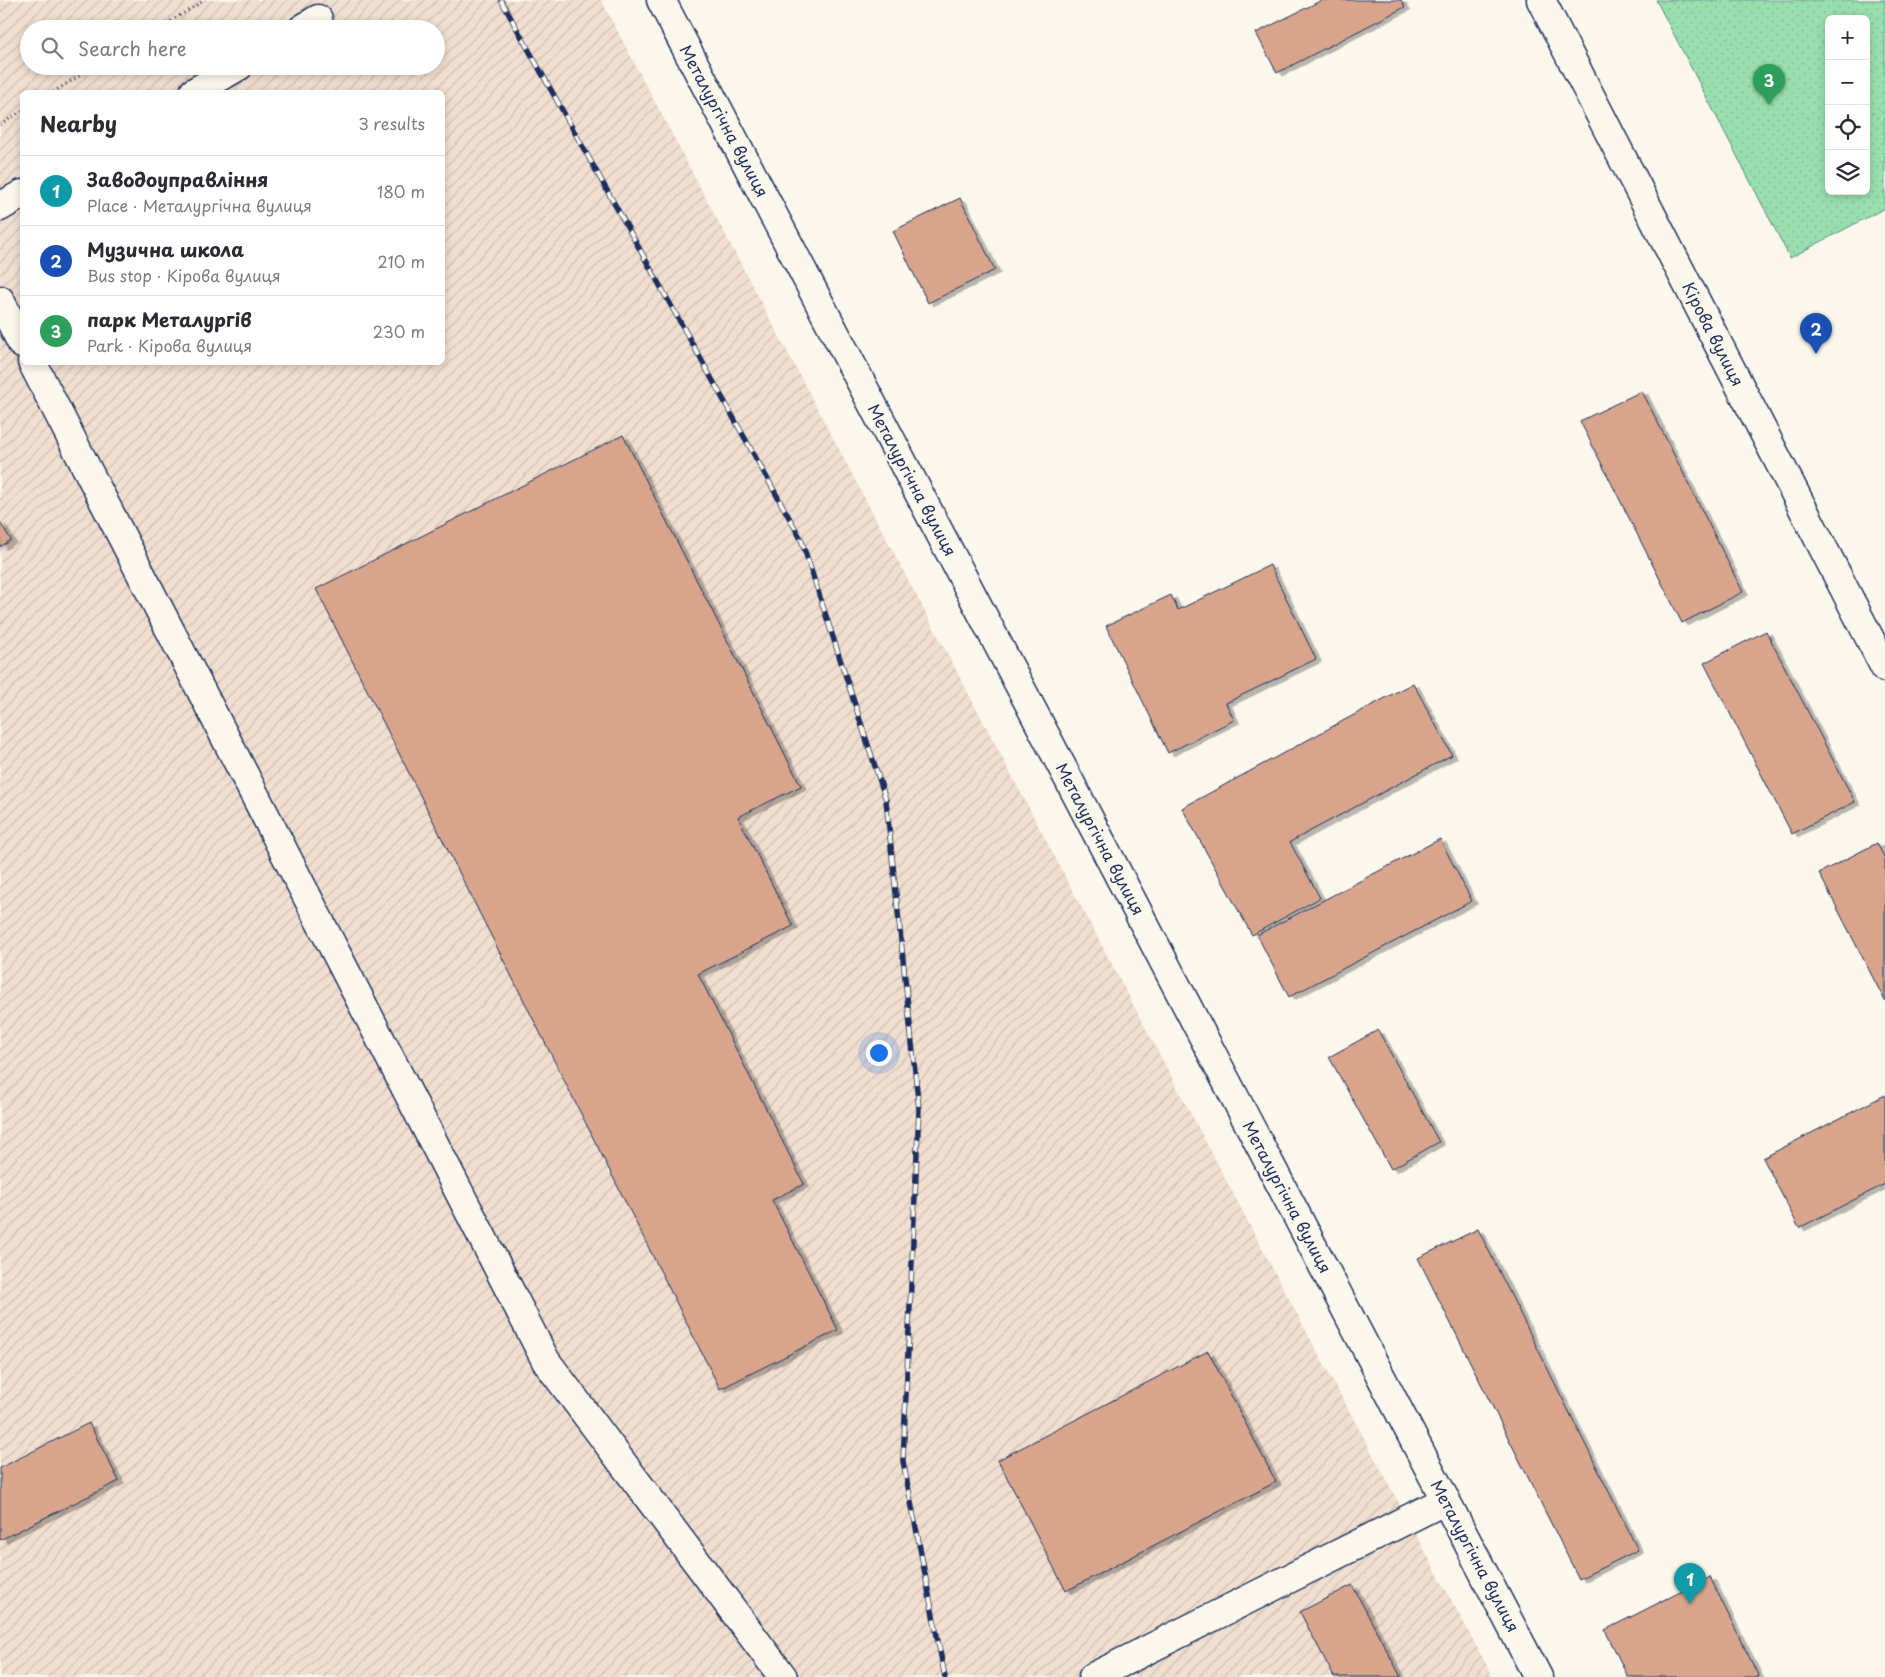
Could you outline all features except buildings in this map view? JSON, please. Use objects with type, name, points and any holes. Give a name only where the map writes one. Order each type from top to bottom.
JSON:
[{"type":"street","name":"Металургічна вулиця","points":[[661,0],[1538,1677]]},
{"type":"street","name":"Кірова вулиця","points":[[1541,0],[1885,668]]},
{"type":"street","points":[[197,90],[223,75]]},
{"type":"street","points":[[0,207],[20,195]]},
{"type":"street","points":[[0,300],[20,340]]},
{"type":"street","points":[[34,365],[546,1361],[783,1677]]},
{"type":"street","points":[[1093,1677],[1446,1500]]},
{"type":"path","points":[[173,20],[205,0]]},
{"type":"path","points":[[56,90],[81,75]]},
{"type":"path","points":[[0,125],[20,112]]},
{"type":"shaded area","points":[[0,0],[601,0],[1306,1331],[1493,1677],[0,1677]]},
{"type":"green space","points":[[1656,0],[1885,0],[1885,208],[1790,258]]},
{"type":"railway","points":[[501,0],[801,539],[886,800],[919,1109],[903,1461],[945,1677]]},
{"type":"place","name":"парк Металургів","points":[[1769,105]]},
{"type":"place","name":"Музична школа","points":[[1816,354]]},
{"type":"place","name":"Заводоуправління","points":[[1690,1604]]}]
